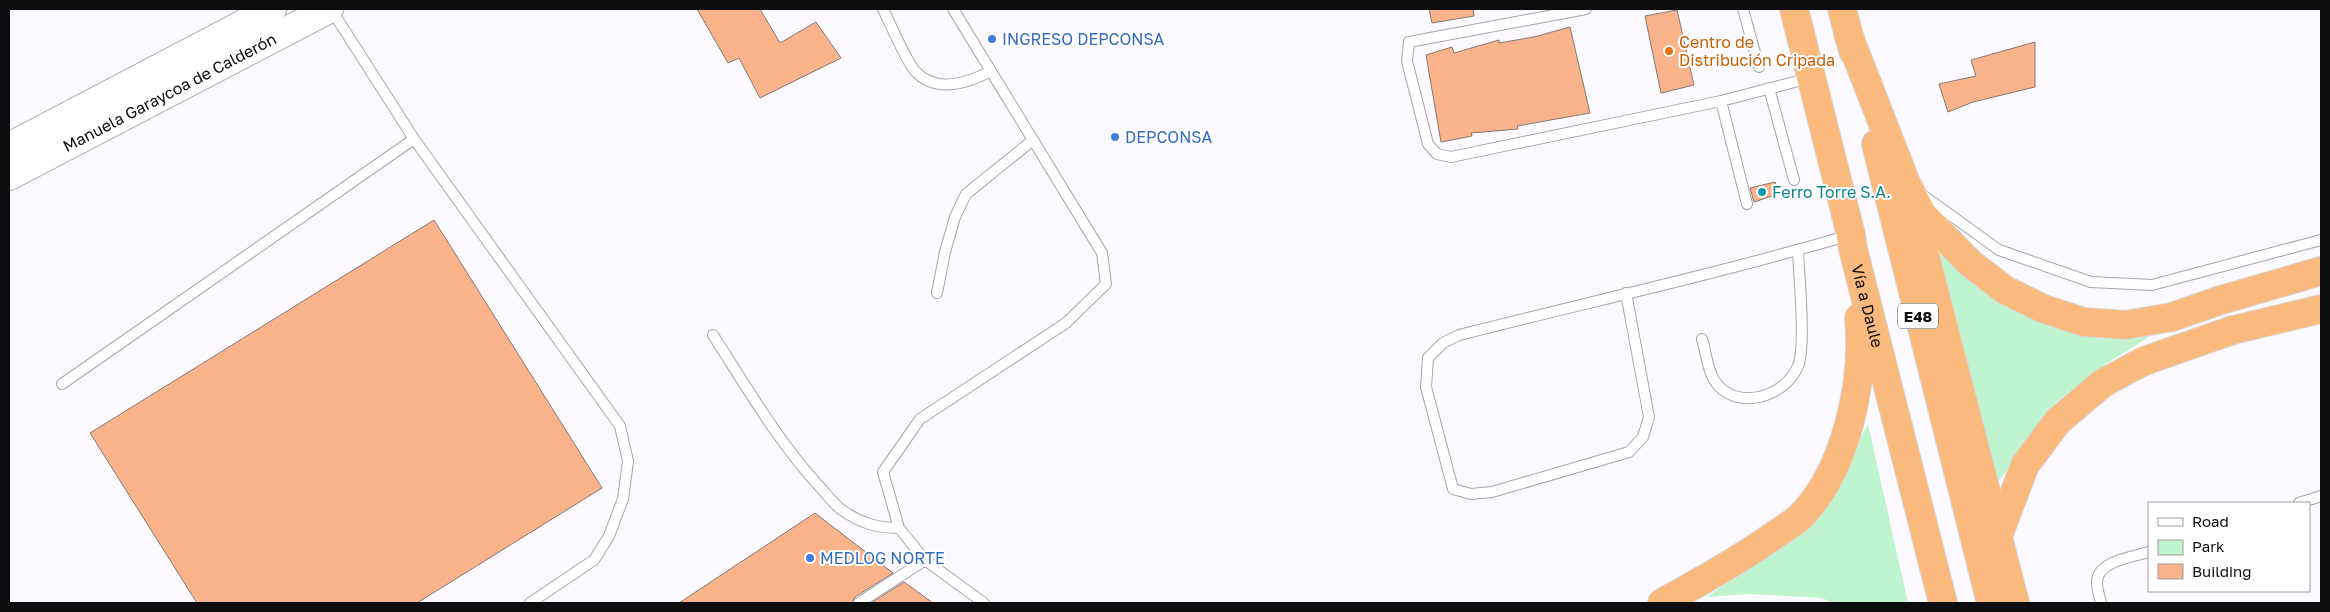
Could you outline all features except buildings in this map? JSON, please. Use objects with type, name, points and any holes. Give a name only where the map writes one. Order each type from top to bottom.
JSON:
[{"type":"highway","name":"Vía a Daule","points":[[1794,9],[1904,454],[1943,603]]},
{"type":"highway","points":[[1845,21],[1906,183],[2015,603]]},
{"type":"highway","name":"E48","points":[[1845,21],[1961,490],[1991,603]]},
{"type":"highway","points":[[1906,183],[1922,214],[1977,268],[2005,290],[2044,309],[2084,322],[2126,325],[2172,317],[2221,300],[2321,271]]},
{"type":"highway","points":[[1662,603],[1745,556],[1803,514],[1828,480],[1847,433],[1857,383],[1861,336],[1852,242]]},
{"type":"highway","points":[[1998,536],[2025,465],[2058,421],[2103,383],[2144,361],[2224,333],[2321,309]]},
{"type":"highway","points":[[1904,454],[1928,603]]},
{"type":"highway","points":[[1961,490],[1998,536]]},
{"type":"street","name":"Manuela Garaycoa de Calderón","points":[[9,147],[272,9]]},
{"type":"street","name":"Manuela Garaycoa de Calderón","points":[[9,176],[330,9]]},
{"type":"lane","points":[[330,9],[414,139],[620,426],[628,461],[624,499],[610,536],[594,560],[530,603]]},
{"type":"lane","points":[[883,9],[915,71],[931,82],[951,85],[972,81],[991,71]]},
{"type":"lane","points":[[953,9],[1102,253],[1106,284],[1066,323],[920,419],[883,472],[899,528],[925,560],[984,603]]},
{"type":"lane","points":[[1586,9],[1409,42],[1407,60],[1428,144],[1437,154],[1451,157],[1721,100],[1811,78]]},
{"type":"lane","points":[[1743,9],[1759,67]]},
{"type":"lane","points":[[1769,88],[1794,180]]},
{"type":"lane","points":[[1721,100],[1748,204]]},
{"type":"lane","points":[[62,384],[414,139]]},
{"type":"lane","points":[[937,293],[944,252],[966,194],[1033,140]]},
{"type":"lane","points":[[1906,183],[2000,250],[2091,282],[2152,285],[2321,240]]},
{"type":"lane","points":[[1626,293],[1649,417],[1642,436],[1629,452],[1492,492],[1471,494],[1453,489],[1426,387],[1428,358],[1443,343],[1459,335],[1626,293],[1798,251],[1852,242]]},
{"type":"lane","points":[[1702,339],[1714,379],[1728,394],[1748,399],[1776,392],[1798,366],[1801,344],[1798,251]]},
{"type":"lane","points":[[713,335],[781,437],[806,471],[840,509],[858,520],[879,528],[899,528]]},
{"type":"lane","points":[[2302,502],[2321,496]]},
{"type":"lane","points":[[2101,603],[2097,582],[2100,572],[2108,565],[2148,552]]},
{"type":"lane","points":[[859,603],[925,560]]},
{"type":"green space","points":[[1923,225],[2018,308],[2149,337],[2104,365],[2056,402],[1993,489]]},
{"type":"green space","points":[[1868,424],[1908,603],[1832,603],[1822,598],[1749,594],[1707,597],[1802,531],[1838,479]]},
{"type":"place","name":"INGRESO DEPCONSA","points":[[992,39]]},
{"type":"place","name":"Centro de Distribución Cripada","points":[[1669,51]]},
{"type":"place","name":"DEPCONSA","points":[[1115,137]]},
{"type":"place","name":"Ferro Torre S.A.","points":[[1762,192]]},
{"type":"place","name":"MEDLOG NORTE","points":[[810,558]]}]
